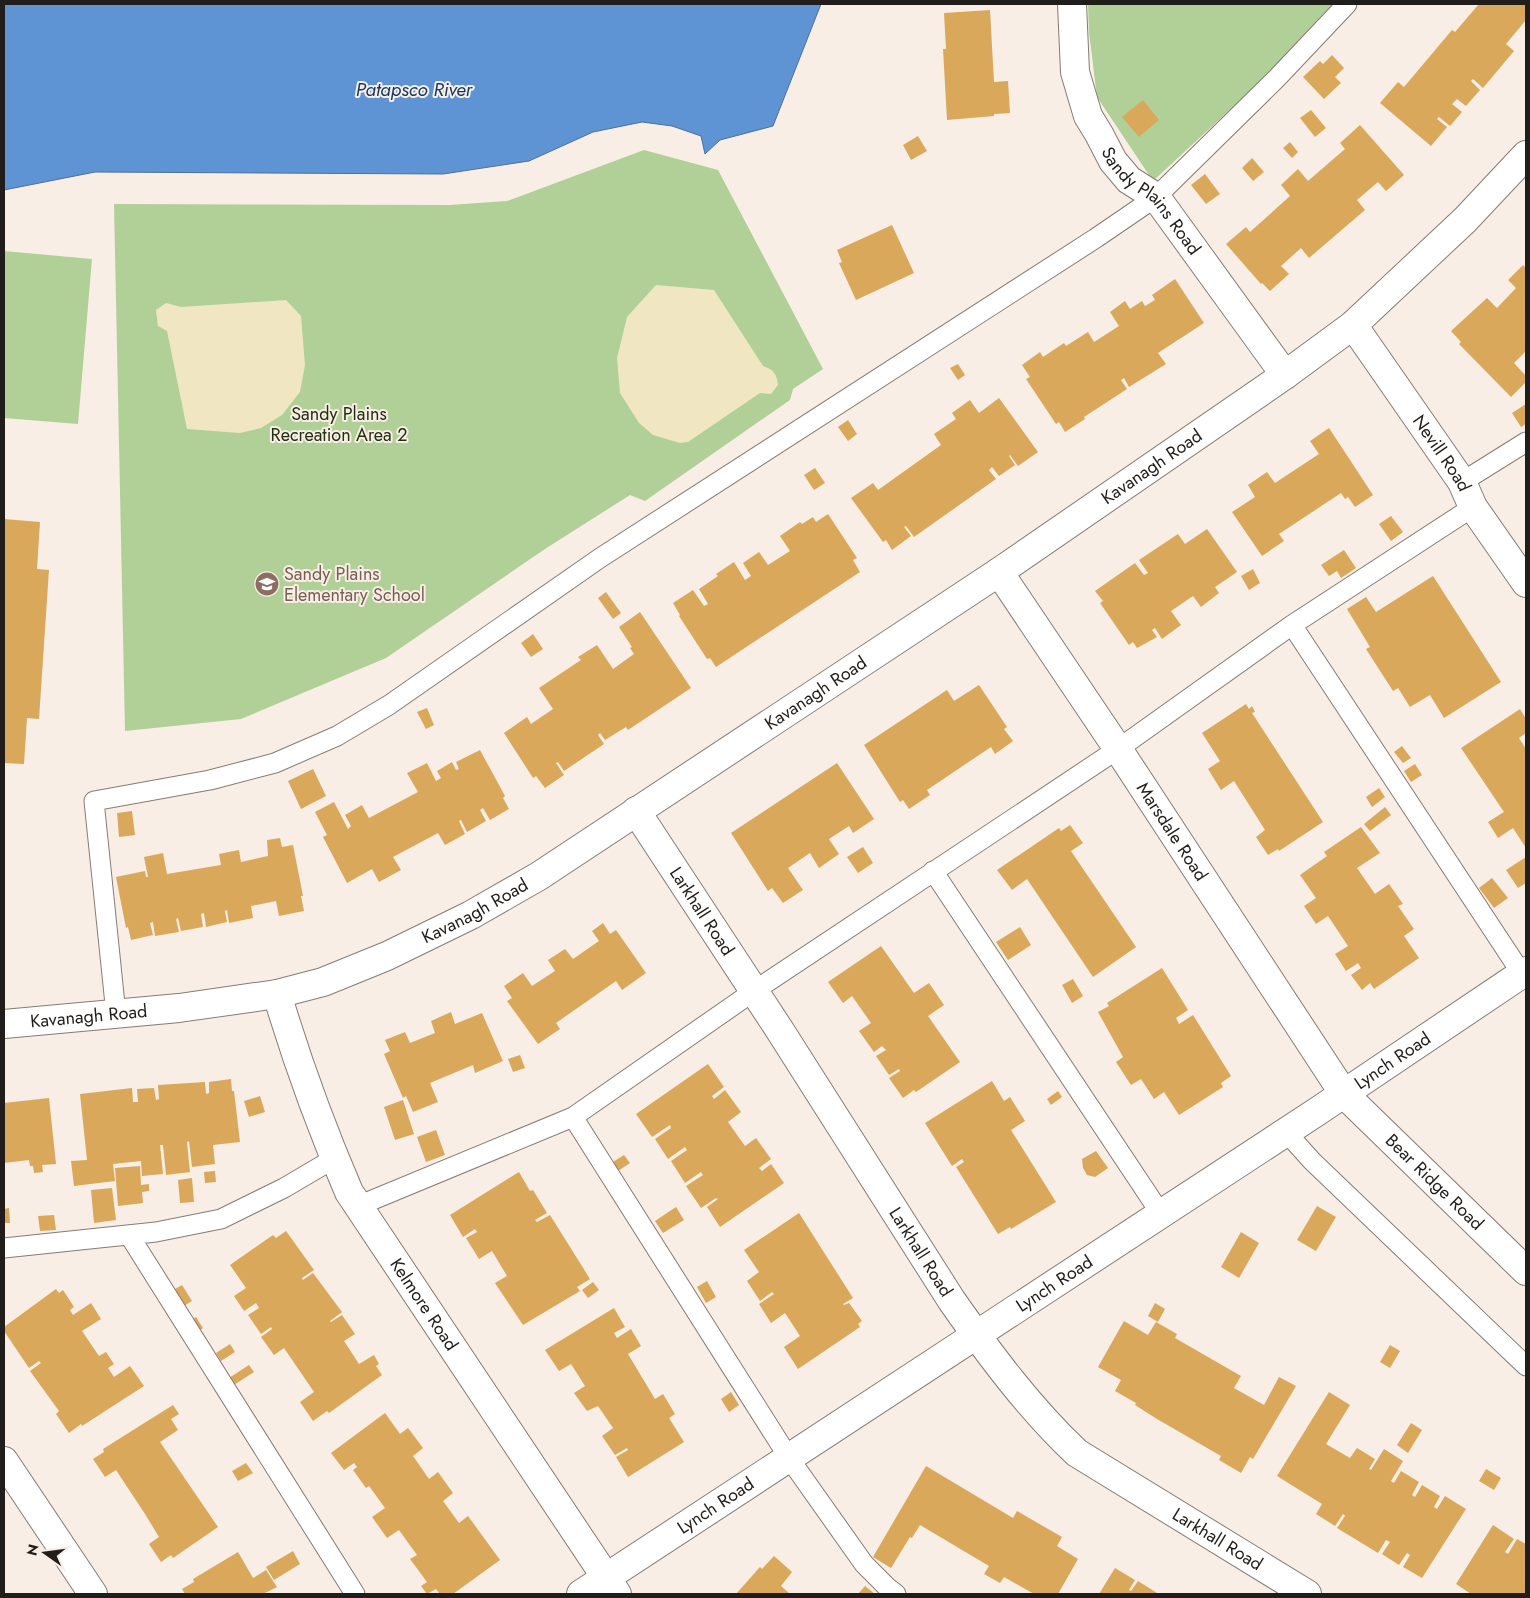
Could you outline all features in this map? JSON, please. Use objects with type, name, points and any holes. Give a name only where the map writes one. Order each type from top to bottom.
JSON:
[{"type":"street","name":"Sandy Plains Road","points":[[1072,4],[1075,72],[1088,116],[1112,161],[1129,180],[1156,197],[1285,375]]},
{"type":"street","name":"Kavanagh Road","points":[[6,1018],[116,1014],[179,1008],[277,994],[323,982],[387,956],[471,914],[539,876],[1000,572],[1285,375],[1353,325],[1465,220],[1526,154]]},
{"type":"street","name":"Nevill Road","points":[[1353,325],[1462,482],[1473,507],[1526,583]]},
{"type":"street","name":"Marsdale Road","points":[[1000,572],[1344,1094]]},
{"type":"street","name":"Larkhall Road","points":[[636,811],[754,991],[928,1265],[976,1335],[1052,1430],[1077,1453],[1307,1594]]},
{"type":"street","name":"Lynch Road","points":[[581,1594],[611,1586],[788,1458],[1344,1094],[1524,973]]},
{"type":"street","name":"Kelmore Road","points":[[277,994],[321,1126],[349,1192],[611,1586]]},
{"type":"street","name":"Bear Ridge Road","points":[[1344,1094],[1526,1271]]},
{"type":"street","points":[[4,1461],[93,1594]]},
{"type":"lane","points":[[116,1014],[94,801],[210,780],[275,763],[336,736],[389,705],[600,558],[1096,238],[1156,197],[1277,78],[1347,4]]},
{"type":"lane","points":[[1462,482],[1526,442]]},
{"type":"lane","points":[[358,1206],[573,1117],[754,991],[1118,749],[1292,625],[1473,507]]},
{"type":"lane","points":[[1292,625],[1524,973]]},
{"type":"lane","points":[[933,871],[1161,1214]]},
{"type":"lane","points":[[573,1117],[788,1458],[864,1564],[886,1587],[896,1594]]},
{"type":"lane","points":[[1286,1132],[1312,1161],[1526,1366]]},
{"type":"lane","points":[[4,1248],[156,1232],[221,1219],[284,1188],[335,1158]]},
{"type":"lane","points":[[129,1235],[355,1594]]},
{"type":"green space","points":[[1088,4],[1334,4],[1277,66],[1153,181],[1097,97],[1089,32]]},
{"type":"green space","name":"Sandy Plains Recreation Area 2","points":[[644,150],[718,170],[823,369],[793,389],[790,400],[645,501],[630,495],[545,549],[386,658],[241,719],[125,731],[114,204],[449,205],[507,201]]},
{"type":"green space","points":[[4,251],[92,259],[78,424],[4,418]]},
{"type":"sand","points":[[656,285],[714,290],[763,366],[770,369],[776,375],[778,381],[778,385],[771,394],[760,393],[688,442],[680,443],[653,435],[639,423],[620,393],[617,358],[627,317]]},
{"type":"sand","points":[[286,300],[301,316],[305,365],[300,392],[282,415],[261,428],[240,433],[187,429],[167,331],[158,326],[156,310],[166,303],[181,307]]},
{"type":"water","name":"Patapsco River","points":[[4,4],[821,4],[773,126],[720,140],[705,154],[701,136],[672,126],[642,122],[593,132],[529,161],[443,174],[95,172],[4,190]]},
{"type":"building","points":[[1479,4],[1526,4],[1526,20],[1506,44],[1514,51],[1483,88],[1473,79],[1471,81],[1480,90],[1466,106],[1457,99],[1452,104],[1462,112],[1450,126],[1439,117],[1437,119],[1447,127],[1431,146],[1380,103],[1398,82],[1404,87],[1452,30],[1455,32]]},
{"type":"building","points":[[990,10],[994,82],[1008,81],[1010,113],[947,120],[943,49],[946,49],[944,13]]},
{"type":"building","points":[[1332,55],[1344,68],[1335,77],[1341,83],[1324,99],[1303,77],[1320,61],[1323,64]]},
{"type":"building","points":[[1143,100],[1159,120],[1139,137],[1122,117]]},
{"type":"building","points":[[1311,110],[1326,128],[1315,137],[1300,118]]},
{"type":"building","points":[[1360,125],[1404,175],[1386,191],[1378,182],[1357,200],[1365,210],[1309,258],[1301,248],[1281,266],[1289,274],[1270,291],[1261,284],[1226,244],[1246,227],[1250,232],[1290,196],[1281,185],[1298,169],[1308,181],[1345,149],[1340,143]]},
{"type":"building","points":[[918,136],[927,151],[911,160],[903,145]]},
{"type":"building","points":[[1290,142],[1298,152],[1292,158],[1283,148]]},
{"type":"building","points":[[1252,158],[1264,172],[1253,181],[1242,168]]},
{"type":"building","points":[[1205,174],[1220,194],[1206,204],[1191,185]]},
{"type":"building","points":[[892,225],[914,273],[856,300],[839,263],[842,262],[837,250]]},
{"type":"building","points":[[1523,265],[1526,268],[1526,351],[1514,363],[1526,376],[1526,382],[1511,397],[1459,344],[1461,342],[1451,331],[1487,298],[1497,308],[1516,288],[1508,280]]},
{"type":"building","points":[[1175,279],[1204,323],[1158,353],[1166,364],[1129,387],[1124,378],[1121,380],[1127,389],[1065,432],[1059,422],[1056,424],[1026,379],[1030,377],[1022,365],[1040,352],[1043,357],[1064,343],[1066,346],[1088,332],[1094,342],[1119,326],[1110,312],[1125,301],[1130,309],[1142,301],[1145,306],[1155,300],[1152,295]]},
{"type":"building","points":[[958,364],[965,375],[958,380],[950,368]]},
{"type":"building","points":[[999,398],[1038,452],[1018,466],[1010,455],[1015,465],[999,476],[992,467],[989,470],[996,479],[914,537],[906,526],[904,527],[911,536],[892,550],[886,540],[883,542],[851,498],[873,483],[878,490],[941,445],[934,434],[956,419],[952,413],[970,400],[979,413]]},
{"type":"building","points":[[1526,404],[1526,424],[1521,427],[1512,413]]},
{"type":"building","points":[[848,420],[857,434],[848,441],[838,427]]},
{"type":"building","points":[[1329,428],[1373,495],[1355,507],[1348,497],[1345,499],[1341,493],[1279,534],[1284,541],[1262,556],[1232,512],[1255,497],[1248,485],[1267,472],[1275,483],[1319,454],[1310,441]]},
{"type":"building","points":[[815,468],[825,483],[814,490],[804,475]]},
{"type":"building","points":[[828,514],[857,558],[853,560],[860,572],[716,667],[710,658],[707,659],[679,616],[673,603],[693,590],[704,606],[708,604],[699,589],[718,576],[716,574],[734,562],[745,580],[751,576],[743,563],[759,552],[768,565],[790,551],[780,536],[800,522],[802,524],[813,517],[816,522]]},
{"type":"building","points":[[1391,516],[1403,532],[1391,541],[1379,524]]},
{"type":"building","points":[[4,519],[40,522],[37,569],[49,570],[39,719],[27,718],[24,764],[4,763]]},
{"type":"building","points":[[1207,529],[1237,572],[1215,587],[1219,593],[1201,607],[1193,596],[1171,611],[1181,625],[1162,639],[1155,628],[1152,630],[1157,637],[1137,648],[1133,642],[1129,645],[1100,603],[1103,601],[1095,591],[1135,563],[1144,575],[1148,573],[1139,560],[1178,534],[1185,544]]},
{"type":"building","points":[[1344,550],[1356,568],[1341,578],[1337,571],[1329,576],[1321,565]]},
{"type":"building","points":[[1253,569],[1260,583],[1249,590],[1241,576]]},
{"type":"building","points":[[1433,576],[1501,682],[1444,718],[1430,695],[1410,707],[1398,688],[1393,691],[1366,649],[1370,647],[1347,609],[1366,597],[1376,612]]},
{"type":"building","points":[[606,592],[621,613],[613,619],[598,598]]},
{"type":"building","points":[[640,612],[691,688],[628,730],[626,727],[605,740],[600,733],[598,735],[604,744],[564,771],[558,762],[556,763],[564,775],[545,788],[536,776],[533,778],[504,733],[527,717],[531,724],[553,709],[539,688],[581,660],[578,657],[597,645],[613,669],[634,654],[630,648],[632,647],[619,627]]},
{"type":"building","points":[[533,634],[543,649],[531,657],[521,643]]},
{"type":"building","points":[[979,685],[1007,727],[1004,729],[1013,741],[995,754],[991,747],[927,790],[930,795],[909,809],[903,800],[900,802],[864,745],[947,690],[954,701]]},
{"type":"building","points":[[1246,704],[1249,709],[1252,706],[1255,712],[1252,713],[1323,822],[1279,851],[1278,849],[1268,855],[1256,837],[1265,830],[1234,781],[1221,790],[1208,769],[1220,761],[1202,733]]},
{"type":"building","points":[[427,708],[434,725],[426,729],[417,712]]},
{"type":"building","points":[[1520,709],[1526,719],[1526,733],[1519,738],[1526,749],[1526,848],[1513,828],[1498,838],[1488,822],[1504,812],[1461,748]]},
{"type":"building","points":[[1402,746],[1411,758],[1403,763],[1394,752]]},
{"type":"building","points":[[480,750],[505,796],[503,798],[509,809],[490,820],[483,808],[480,810],[486,821],[467,832],[461,820],[459,821],[465,834],[445,845],[438,833],[393,857],[401,870],[379,882],[372,869],[347,883],[323,837],[327,835],[315,812],[334,802],[348,829],[351,826],[345,815],[362,805],[369,818],[418,792],[407,773],[427,763],[436,781],[441,778],[437,771],[452,762],[456,770],[459,769],[456,762]]},
{"type":"building","points":[[837,763],[874,819],[853,833],[849,826],[829,839],[839,854],[819,868],[810,853],[788,868],[803,890],[783,903],[772,888],[768,891],[731,833]]},
{"type":"building","points":[[1415,764],[1422,775],[1411,782],[1404,771]]},
{"type":"building","points":[[313,769],[326,796],[301,809],[288,781]]},
{"type":"building","points":[[1379,788],[1385,797],[1372,807],[1366,797]]},
{"type":"building","points":[[1385,807],[1391,815],[1370,831],[1364,824]]},
{"type":"building","points":[[132,811],[135,835],[119,837],[117,813]]},
{"type":"building","points":[[1070,825],[1083,843],[1071,851],[1136,947],[1093,977],[1027,879],[1012,890],[997,870],[1059,828],[1061,831]]},
{"type":"building","points":[[1361,827],[1380,853],[1357,868],[1375,894],[1389,884],[1403,904],[1398,906],[1414,929],[1404,936],[1419,958],[1374,989],[1370,983],[1362,990],[1351,975],[1361,968],[1358,963],[1346,971],[1335,954],[1348,946],[1328,916],[1316,924],[1304,906],[1316,898],[1300,875],[1327,856],[1324,852]]},
{"type":"building","points":[[280,838],[282,847],[293,845],[304,911],[279,916],[276,901],[251,906],[253,918],[229,923],[227,910],[225,911],[227,922],[206,927],[204,913],[201,914],[203,927],[181,931],[178,918],[176,919],[179,932],[155,936],[153,922],[150,923],[153,935],[131,940],[128,927],[126,928],[116,877],[145,871],[146,877],[148,877],[144,857],[163,853],[167,874],[221,865],[219,854],[239,850],[241,862],[268,856],[267,840]]},
{"type":"building","points":[[863,847],[873,863],[858,873],[847,857]]},
{"type":"building","points":[[1526,857],[1526,883],[1518,888],[1506,870]]},
{"type":"building","points":[[1492,878],[1508,898],[1494,908],[1479,888]]},
{"type":"building","points":[[603,923],[610,934],[616,930],[646,973],[622,990],[616,981],[556,1023],[560,1029],[538,1044],[507,1001],[512,998],[504,986],[523,973],[532,986],[555,971],[548,960],[565,949],[573,959],[599,941],[592,931]]},
{"type":"building","points":[[1020,927],[1031,945],[1008,960],[996,942]]},
{"type":"building","points":[[881,946],[914,993],[929,983],[944,1005],[928,1016],[960,1062],[916,1092],[914,1090],[903,1098],[889,1078],[900,1071],[899,1069],[889,1075],[876,1056],[886,1050],[882,1046],[874,1052],[859,1031],[871,1023],[852,996],[843,1003],[828,982]]},
{"type":"building","points":[[1162,968],[1188,1010],[1176,1018],[1179,1024],[1193,1015],[1231,1076],[1221,1083],[1223,1087],[1179,1115],[1164,1092],[1154,1099],[1141,1079],[1131,1085],[1116,1062],[1123,1057],[1098,1012],[1109,1006],[1107,1003]]},
{"type":"building","points":[[1073,979],[1083,996],[1072,1003],[1062,985]]},
{"type":"building","points":[[451,1012],[455,1024],[482,1013],[503,1061],[475,1073],[473,1065],[430,1083],[438,1102],[413,1112],[406,1096],[403,1098],[384,1054],[390,1051],[385,1040],[405,1032],[410,1043],[435,1033],[431,1021]]},
{"type":"building","points":[[520,1055],[525,1068],[513,1072],[508,1059]]},
{"type":"building","points":[[708,1064],[724,1087],[712,1096],[714,1099],[725,1090],[741,1112],[728,1122],[745,1146],[756,1138],[771,1159],[759,1168],[762,1171],[771,1164],[784,1183],[720,1227],[707,1207],[718,1199],[716,1198],[701,1208],[686,1186],[703,1175],[701,1172],[685,1183],[671,1161],[687,1150],[685,1147],[668,1159],[655,1139],[671,1128],[670,1125],[652,1137],[636,1114]]},
{"type":"building","points":[[231,1079],[240,1142],[213,1145],[215,1164],[192,1167],[189,1141],[187,1142],[190,1172],[166,1175],[163,1145],[160,1145],[163,1174],[142,1176],[141,1161],[113,1164],[115,1181],[74,1186],[71,1161],[87,1160],[80,1094],[132,1088],[133,1102],[138,1102],[137,1089],[154,1088],[156,1100],[159,1099],[158,1085],[205,1082],[206,1094],[209,1093],[209,1082]]},
{"type":"building","points":[[992,1081],[1004,1101],[1010,1097],[1025,1121],[1011,1130],[1056,1202],[1011,1229],[1010,1227],[998,1234],[956,1167],[964,1162],[962,1159],[952,1166],[925,1123]]},
{"type":"building","points":[[1058,1091],[1062,1097],[1051,1105],[1047,1099]]},
{"type":"building","points":[[260,1096],[265,1112],[249,1117],[244,1101]]},
{"type":"building","points":[[49,1098],[56,1164],[42,1165],[43,1172],[34,1173],[33,1166],[30,1166],[29,1160],[4,1163],[4,1103]]},
{"type":"building","points":[[403,1100],[414,1134],[395,1140],[384,1107]]},
{"type":"building","points":[[436,1130],[445,1155],[426,1162],[417,1137]]},
{"type":"building","points":[[1096,1151],[1108,1168],[1095,1177],[1087,1175],[1083,1168],[1082,1159]]},
{"type":"building","points":[[624,1155],[630,1163],[618,1171],[613,1162]]},
{"type":"building","points":[[140,1166],[141,1185],[149,1184],[149,1191],[142,1192],[143,1203],[118,1206],[115,1168]]},
{"type":"building","points":[[215,1171],[216,1182],[205,1183],[204,1172]]},
{"type":"building","points":[[519,1172],[530,1191],[533,1190],[547,1213],[535,1220],[537,1222],[550,1215],[590,1279],[577,1287],[580,1291],[523,1325],[495,1283],[507,1276],[492,1251],[479,1259],[466,1238],[477,1232],[475,1229],[463,1237],[450,1215]]},
{"type":"building","points":[[192,1178],[194,1202],[180,1203],[178,1180]]},
{"type":"building","points":[[112,1188],[116,1220],[94,1223],[91,1190]]},
{"type":"building","points":[[1317,1206],[1336,1217],[1316,1251],[1297,1240]]},
{"type":"building","points":[[676,1207],[684,1220],[663,1233],[655,1221]]},
{"type":"building","points":[[9,1208],[10,1223],[4,1223],[4,1209]]},
{"type":"building","points":[[799,1213],[853,1298],[843,1304],[849,1303],[862,1321],[858,1324],[860,1327],[798,1369],[784,1347],[800,1336],[785,1313],[771,1323],[759,1304],[774,1294],[772,1292],[760,1301],[747,1281],[759,1272],[744,1250]]},
{"type":"building","points":[[54,1215],[56,1230],[40,1231],[38,1216]]},
{"type":"building","points":[[286,1231],[314,1270],[302,1278],[303,1280],[313,1273],[342,1312],[330,1321],[342,1315],[355,1334],[344,1341],[359,1364],[374,1355],[379,1364],[376,1366],[382,1375],[329,1413],[327,1411],[313,1421],[300,1402],[314,1392],[284,1348],[274,1355],[261,1337],[272,1329],[271,1327],[261,1334],[248,1315],[259,1308],[256,1303],[244,1311],[234,1296],[246,1288],[230,1265],[273,1235],[276,1238]]},
{"type":"building","points":[[1241,1232],[1259,1243],[1239,1278],[1221,1267]]},
{"type":"building","points":[[707,1281],[716,1297],[706,1303],[697,1287]]},
{"type":"building","points":[[593,1282],[599,1290],[588,1298],[582,1290]]},
{"type":"building","points":[[182,1285],[192,1301],[179,1309],[170,1292]]},
{"type":"building","points":[[56,1289],[59,1293],[63,1290],[74,1307],[70,1310],[73,1315],[91,1303],[101,1319],[82,1331],[99,1356],[106,1352],[114,1364],[108,1368],[114,1377],[130,1366],[144,1386],[69,1433],[56,1414],[59,1411],[30,1371],[41,1363],[39,1361],[29,1368],[4,1331],[4,1327]]},
{"type":"building","points":[[1155,1303],[1165,1309],[1158,1322],[1148,1316]]},
{"type":"building","points":[[614,1308],[625,1327],[614,1333],[617,1338],[631,1329],[641,1346],[628,1354],[655,1399],[663,1394],[675,1414],[669,1418],[684,1442],[628,1477],[616,1457],[628,1450],[627,1448],[615,1455],[602,1436],[613,1428],[598,1406],[587,1411],[574,1393],[585,1386],[571,1364],[559,1371],[545,1350]]},
{"type":"building","points":[[196,1317],[203,1328],[194,1334],[187,1323]]},
{"type":"building","points":[[1124,1321],[1148,1335],[1156,1322],[1177,1334],[1175,1338],[1241,1376],[1234,1388],[1264,1405],[1279,1377],[1296,1386],[1253,1459],[1250,1457],[1241,1473],[1219,1460],[1221,1456],[1157,1419],[1135,1405],[1136,1403],[1115,1391],[1121,1380],[1098,1367]]},
{"type":"building","points":[[230,1344],[235,1352],[221,1361],[216,1353]]},
{"type":"building","points":[[1390,1345],[1400,1351],[1390,1368],[1380,1362]]},
{"type":"building","points":[[249,1365],[254,1372],[234,1385],[229,1378]]},
{"type":"building","points":[[731,1392],[739,1405],[729,1412],[721,1399]]},
{"type":"building","points":[[1329,1392],[1350,1405],[1326,1444],[1350,1458],[1357,1448],[1375,1459],[1369,1469],[1371,1470],[1384,1449],[1403,1461],[1391,1481],[1394,1483],[1401,1471],[1419,1482],[1412,1495],[1415,1497],[1422,1485],[1440,1496],[1434,1507],[1437,1509],[1445,1496],[1466,1509],[1422,1578],[1403,1567],[1410,1555],[1407,1553],[1399,1565],[1382,1554],[1390,1542],[1386,1540],[1378,1553],[1337,1528],[1345,1516],[1343,1514],[1335,1526],[1316,1514],[1322,1504],[1277,1476]]},
{"type":"building","points":[[173,1405],[179,1414],[171,1419],[178,1430],[160,1442],[218,1527],[173,1558],[171,1555],[161,1562],[149,1544],[159,1537],[116,1470],[105,1477],[93,1459],[104,1452],[103,1449]]},
{"type":"building","points":[[385,1413],[400,1434],[408,1428],[423,1448],[413,1456],[429,1479],[438,1472],[453,1493],[443,1501],[459,1523],[468,1516],[500,1560],[453,1594],[440,1594],[436,1589],[427,1594],[421,1586],[427,1582],[410,1559],[417,1555],[399,1530],[387,1538],[372,1517],[385,1508],[369,1486],[366,1488],[353,1470],[357,1467],[354,1463],[344,1470],[331,1453]]},
{"type":"building","points":[[1411,1423],[1422,1430],[1408,1453],[1397,1445]]},
{"type":"building","points":[[246,1463],[253,1473],[238,1481],[232,1471]]},
{"type":"building","points":[[926,1466],[1013,1518],[1017,1511],[1062,1537],[1057,1546],[1078,1559],[1058,1594],[1034,1594],[1004,1577],[1000,1583],[984,1574],[989,1566],[920,1525],[912,1538],[910,1537],[891,1568],[873,1557]]},
{"type":"building","points":[[1486,1469],[1501,1478],[1494,1490],[1479,1481]]},
{"type":"building","points":[[1493,1525],[1514,1539],[1505,1552],[1508,1554],[1517,1539],[1526,1544],[1526,1594],[1471,1594],[1456,1584]]},
{"type":"building","points":[[293,1551],[300,1564],[274,1580],[266,1567]]},
{"type":"building","points":[[238,1552],[253,1578],[266,1570],[277,1587],[266,1594],[185,1594],[182,1589],[194,1582],[193,1579]]},
{"type":"building","points":[[774,1556],[792,1572],[781,1586],[790,1594],[736,1594],[760,1567],[762,1569]]},
{"type":"building","points":[[1115,1568],[1135,1580],[1129,1590],[1131,1591],[1138,1581],[1157,1593],[1099,1594]]},
{"type":"building","points":[[865,1586],[875,1594],[858,1594]]},
{"type":"place","name":"Sandy Plains Elementary School","points":[[267,584]]}]
